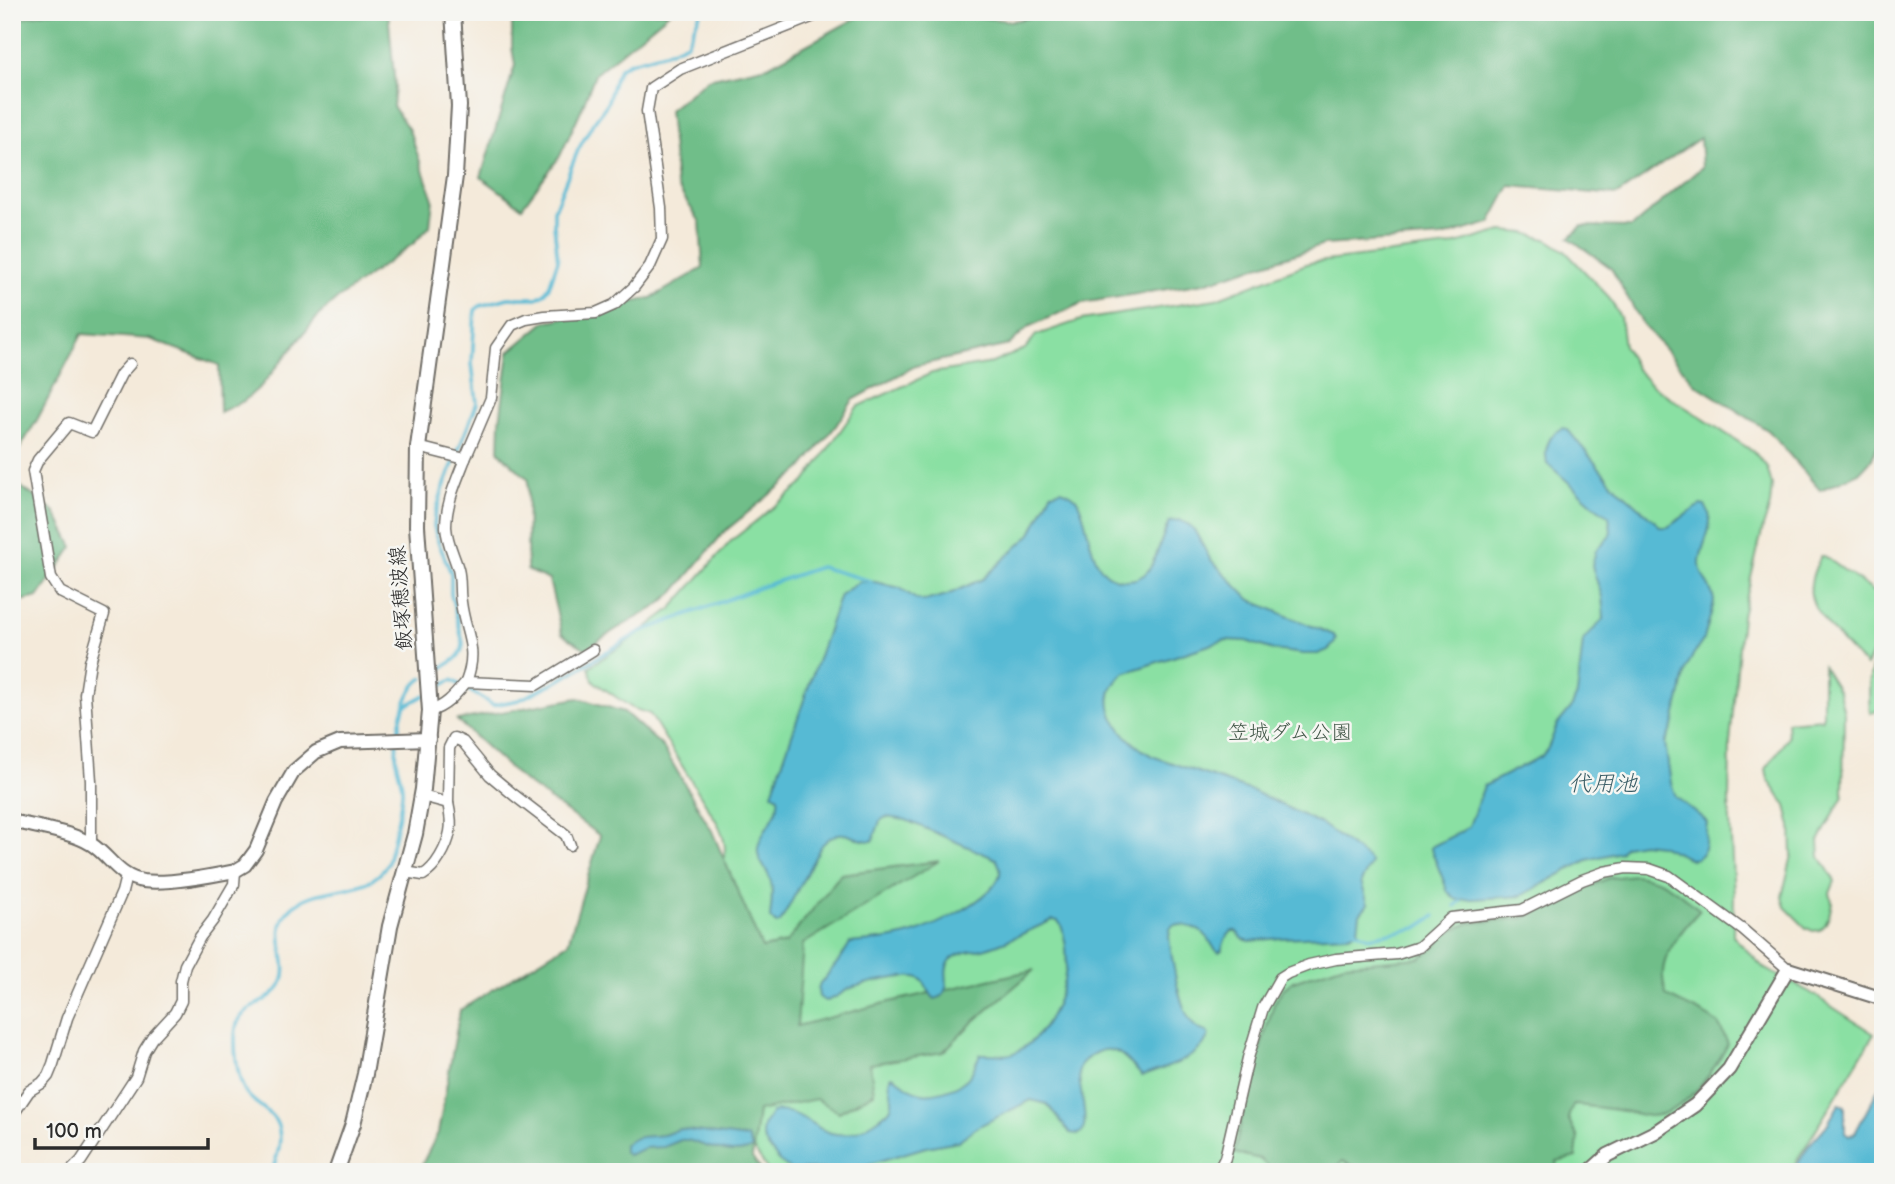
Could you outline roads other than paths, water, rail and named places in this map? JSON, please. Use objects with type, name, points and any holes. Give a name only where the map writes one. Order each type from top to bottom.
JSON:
[{"type":"main road","name":"飯塚穂波線","points":[[336,1172],[353,1124],[365,1074],[390,926],[415,834],[429,739],[430,711],[417,526],[418,447],[455,176],[459,106],[453,12]]},
{"type":"street","points":[[430,711],[440,708],[452,699],[466,682],[472,659],[471,642],[461,603],[459,573],[446,531],[447,512],[465,459],[491,398],[496,348],[512,325],[526,319],[596,313],[614,305],[634,287],[650,265],[662,239],[661,208],[647,111],[651,89],[680,69],[824,12]]},
{"type":"street","points":[[91,844],[85,694],[90,662],[104,614],[60,592],[51,578],[33,471],[38,460],[69,423],[92,432],[121,374],[130,364]]},
{"type":"street","points":[[418,447],[465,459]]},
{"type":"street","points":[[466,682],[537,685],[593,650]]},
{"type":"street","points":[[405,872],[423,875],[429,871],[451,830],[448,803],[449,748],[454,738],[463,742],[490,775],[566,835],[569,845]]},
{"type":"street","points":[[12,821],[91,844],[127,876],[142,881],[161,882],[235,871],[246,865],[257,850],[276,802],[294,771],[316,752],[340,742],[429,739]]},
{"type":"street","points":[[422,796],[448,803]]},
{"type":"street","points":[[1218,1172],[1225,1158],[1248,1058],[1263,1008],[1280,978],[1288,973],[1336,959],[1397,954],[1419,947],[1451,918],[1522,910],[1604,872],[1626,868],[1649,869],[1669,876],[1743,930],[1788,970],[1883,999]]},
{"type":"street","points":[[70,1172],[81,1161],[136,1077],[144,1051],[152,1038],[175,1013],[181,1000],[181,981],[185,965],[234,884],[235,871]]},
{"type":"street","points":[[12,1116],[29,1091],[48,1076],[67,1018],[127,876]]},
{"type":"street","points":[[1589,1172],[1608,1155],[1655,1132],[1695,1105],[1729,1069],[1788,970]]},
{"type":"water","name":"代用池","points":[[1564,428],[1611,482],[1661,527],[1668,527],[1700,505],[1705,506],[1709,513],[1709,527],[1700,565],[1714,602],[1704,639],[1686,670],[1674,723],[1665,743],[1671,783],[1676,797],[1707,823],[1703,851],[1696,858],[1690,859],[1660,845],[1642,843],[1625,846],[1620,852],[1587,860],[1521,896],[1457,900],[1448,892],[1431,847],[1469,826],[1484,786],[1542,756],[1557,725],[1571,708],[1577,695],[1583,641],[1604,618],[1602,597],[1592,566],[1596,550],[1609,537],[1609,516],[1548,464],[1548,442],[1555,433]]},
{"type":"water","points":[[1061,490],[1077,500],[1097,562],[1113,578],[1130,580],[1146,573],[1153,563],[1169,522],[1179,520],[1188,524],[1196,533],[1210,559],[1249,599],[1334,635],[1334,644],[1318,654],[1273,650],[1246,641],[1225,640],[1124,673],[1114,684],[1110,708],[1121,730],[1152,756],[1255,792],[1321,824],[1367,858],[1371,863],[1361,882],[1368,904],[1360,914],[1358,930],[1349,935],[1250,941],[1232,931],[1219,952],[1197,929],[1173,925],[1169,937],[1181,999],[1191,1021],[1209,1036],[1189,1057],[1142,1076],[1128,1060],[1111,1050],[1098,1052],[1088,1058],[1081,1064],[1079,1072],[1084,1123],[1083,1131],[1078,1134],[1070,1133],[1047,1104],[1031,1100],[977,1127],[958,1141],[926,1147],[853,1169],[790,1170],[780,1162],[762,1135],[763,1126],[772,1112],[786,1112],[798,1116],[829,1132],[841,1134],[856,1131],[874,1122],[890,1109],[892,1101],[889,1081],[892,1076],[921,1093],[937,1092],[961,1084],[971,1074],[981,1054],[1009,1054],[1030,1042],[1050,1018],[1057,1003],[1066,956],[1062,927],[1058,921],[1053,920],[1003,942],[953,958],[946,969],[946,987],[941,997],[935,999],[919,978],[905,977],[855,987],[825,1001],[819,997],[820,984],[850,943],[903,936],[947,919],[987,893],[1000,874],[999,864],[996,859],[906,820],[886,817],[880,821],[873,841],[841,834],[835,835],[821,846],[780,923],[776,924],[770,918],[772,898],[769,875],[758,852],[762,835],[778,804],[778,797],[772,793],[840,595],[859,582],[871,581],[900,588],[924,601],[947,595],[983,579],[1031,534],[1051,493]]},
{"type":"water","points":[[1883,1080],[1883,1172],[1793,1172],[1839,1104],[1845,1106],[1845,1133],[1849,1136],[1855,1133]]},
{"type":"water","points":[[679,1129],[748,1138],[752,1148],[729,1152],[681,1140],[664,1147],[645,1148],[628,1155],[624,1152],[624,1145],[634,1139],[663,1135]]},
{"type":"waterway","points":[[432,673],[457,658],[463,643],[451,594],[451,573],[434,526],[442,492],[477,403],[472,364],[475,310],[508,298],[537,298],[544,294],[558,260],[554,210],[578,150],[607,104],[620,68],[687,43],[701,12]]},
{"type":"waterway","points":[[431,691],[452,680],[493,705],[519,700],[558,681],[640,632],[820,567],[871,581]]},
{"type":"waterway","points":[[272,1172],[279,1146],[279,1130],[271,1115],[248,1095],[241,1082],[235,1044],[236,1028],[243,1015],[273,994],[283,980],[285,970],[281,929],[283,919],[290,909],[314,895],[368,882],[388,863],[402,793],[396,755],[398,731],[410,694],[423,678]]},
{"type":"waterway","points":[[407,705],[425,695]]},
{"type":"waterway","points":[[1455,906],[1461,901]]},
{"type":"waterway","points":[[1355,931],[1369,937],[1417,928],[1435,916]]},
{"type":"park label","name":"笠城ダム公園","points":[[1290,732]]}]
